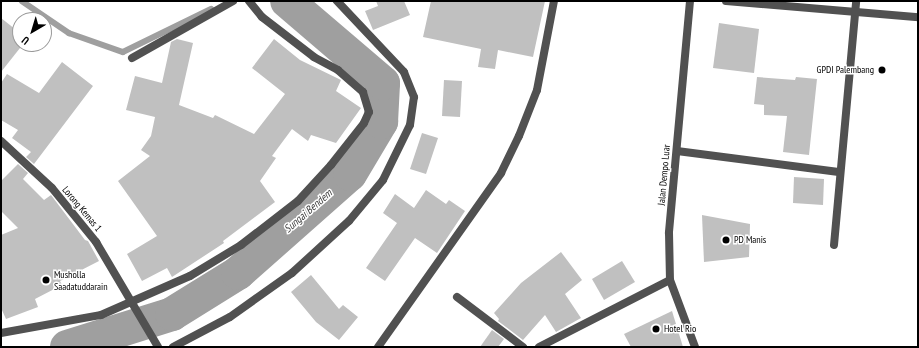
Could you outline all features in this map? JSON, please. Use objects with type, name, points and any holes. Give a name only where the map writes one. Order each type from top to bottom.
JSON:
[{"type":"street","points":[[132,58],[232,1]]},
{"type":"street","points":[[1,333],[101,315],[190,276],[241,245],[298,201],[331,165],[364,124],[369,112],[363,92],[338,70],[314,57],[262,17],[250,1]]},
{"type":"street","points":[[173,347],[230,317],[292,273],[349,221],[383,180],[410,125],[414,97],[404,72],[337,1]]},
{"type":"street","points":[[378,347],[501,173],[519,136],[536,90],[554,1]]},
{"type":"street","name":"Jalan Dempo Luar","points":[[690,1],[669,233],[670,280],[695,347]]},
{"type":"street","points":[[726,1],[918,17]]},
{"type":"street","points":[[834,245],[839,172],[856,1]]},
{"type":"street","name":"Lorong Kemas 1","points":[[1,141],[49,185],[96,242],[158,347]]},
{"type":"street","points":[[677,151],[839,172]]},
{"type":"street","points":[[539,347],[670,280]]},
{"type":"street","points":[[456,297],[523,347]]},
{"type":"building","points":[[376,1],[404,1],[410,15],[373,30],[365,11],[378,6]]},
{"type":"building","points":[[431,1],[545,1],[533,57],[498,50],[495,69],[478,67],[481,49],[423,37]]},
{"type":"building","points":[[1,18],[12,27],[12,52],[17,52],[1,72]]},
{"type":"building","points":[[719,23],[759,29],[754,73],[713,68]]},
{"type":"building","points":[[177,39],[193,43],[179,105],[213,118],[215,115],[254,134],[285,94],[252,68],[274,39],[300,60],[341,80],[336,91],[361,108],[336,143],[311,135],[308,141],[292,129],[272,156],[276,158],[260,181],[275,202],[223,241],[224,243],[172,277],[167,268],[142,281],[127,254],[157,236],[118,181],[150,156],[141,150],[151,136],[155,117],[126,110],[135,76],[162,83],[171,42]]},
{"type":"building","points":[[62,62],[93,86],[34,164],[26,157],[31,152],[12,138],[18,130],[1,120],[1,83],[7,74],[39,93]]},
{"type":"building","points":[[757,77],[795,80],[796,77],[817,79],[809,155],[783,152],[787,116],[764,115],[764,105],[754,104]]},
{"type":"building","points":[[444,80],[462,81],[460,117],[442,116]]},
{"type":"building","points":[[422,133],[438,138],[426,174],[410,169]]},
{"type":"building","points":[[18,164],[28,173],[23,179],[44,200],[51,195],[85,240],[88,241],[99,261],[60,281],[62,285],[35,299],[38,307],[6,319],[1,308],[1,235],[18,228],[1,211],[1,181]]},
{"type":"building","points":[[794,177],[824,179],[823,205],[793,203]]},
{"type":"building","points":[[426,190],[446,204],[449,200],[465,211],[437,253],[415,238],[385,281],[366,268],[397,223],[383,213],[395,194],[414,208]]},
{"type":"building","name":"PD Manis","points":[[702,215],[750,224],[749,257],[704,262]]},
{"type":"building","points":[[561,252],[582,280],[565,294],[581,318],[556,332],[545,315],[523,340],[498,321],[499,319],[494,313],[521,283]]},
{"type":"building","points":[[622,261],[635,282],[604,300],[592,279]]},
{"type":"building","points":[[311,275],[339,309],[343,305],[358,317],[339,340],[316,322],[291,292]]},
{"type":"building","name":"Hotel Rio","points":[[672,311],[683,347],[631,347],[624,334]]},
{"type":"building","points":[[492,330],[504,339],[498,347],[480,347]]},
{"type":"waterway","points":[[22,1],[69,33],[123,52],[211,9]]},
{"type":"waterway","name":"Sungai Bendem","points":[[67,347],[172,314],[238,273],[350,174],[381,122],[383,83],[287,1]]},
{"type":"place","name":"GPDI Palembang","points":[[882,70]]},
{"type":"place","name":"PD Manis","points":[[726,240]]},
{"type":"place","name":"Musholla Saadatuddarain","points":[[46,280]]},
{"type":"place","name":"Hotel Rio","points":[[656,329]]}]
